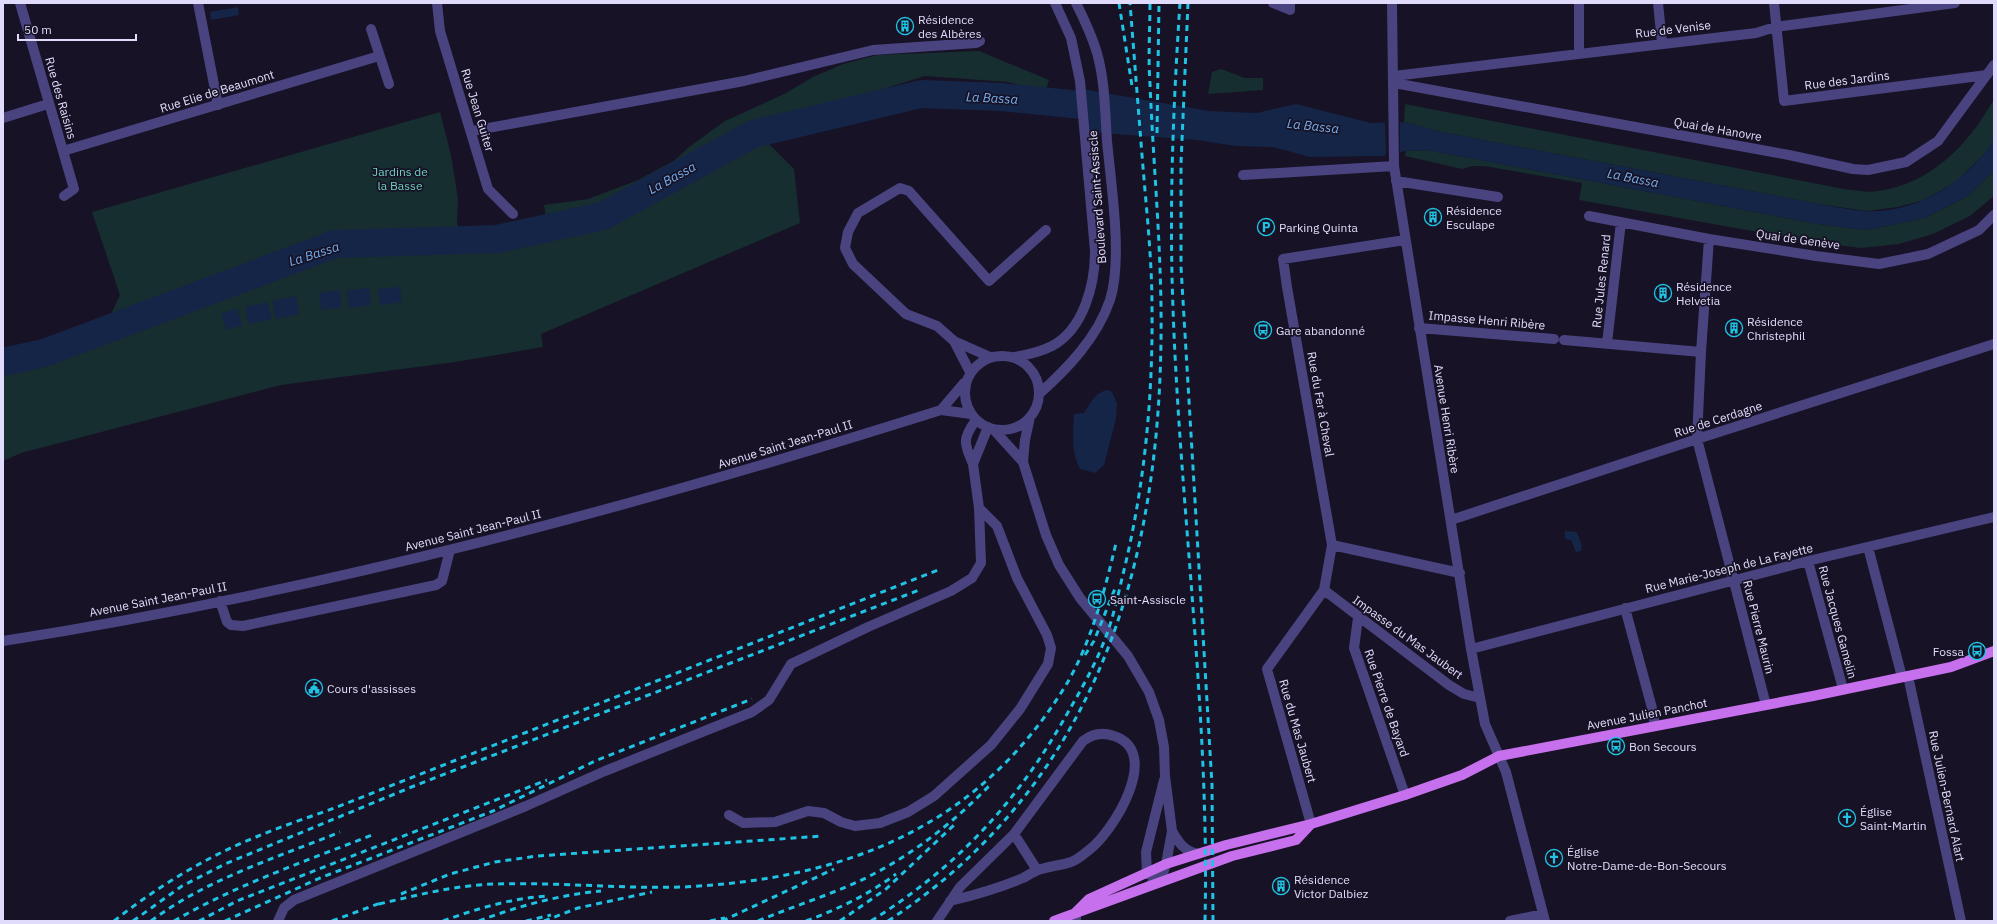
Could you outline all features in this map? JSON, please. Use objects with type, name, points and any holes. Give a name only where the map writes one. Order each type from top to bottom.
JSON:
[{"type":"main road","name":"Avenue Julien Panchot","points":[[1076,917],[1090,899],[1166,864],[1226,845],[1311,824],[1405,795],[1462,776],[1499,756],[1766,705],[1951,667],[1994,651]]},
{"type":"main road","name":"Avenue Julien Panchot","points":[[1054,921],[1076,917],[1141,890],[1232,856],[1296,840],[1311,824]]},
{"type":"street","name":"Rue des Raisins","points":[[20,3],[48,104],[74,189],[64,196]]},
{"type":"street","points":[[198,3],[218,105]]},
{"type":"street","name":"Rue Jean Guiter","points":[[437,3],[440,31],[472,131],[488,189],[513,214]]},
{"type":"street","name":"Boulevard Saint-Assiscle","points":[[1014,357],[1038,352],[1053,345],[1064,337],[1076,322],[1088,297],[1095,267],[1088,157],[1080,81],[1071,38],[1055,3]]},
{"type":"street","name":"Boulevard Saint-Assiscle","points":[[1039,394],[1068,367],[1094,332],[1110,300],[1114,280],[1116,256],[1102,82],[1097,54],[1084,19],[1076,3]]},
{"type":"street","points":[[1273,3],[1290,10],[1290,3]]},
{"type":"street","name":"Avenue Henri Ribère","points":[[1392,3],[1394,80],[1393,162],[1471,649],[1485,724],[1506,772],[1544,918]]},
{"type":"street","points":[[1579,3],[1579,53]]},
{"type":"street","points":[[1658,3],[1662,43]]},
{"type":"street","points":[[1774,3],[1775,27]]},
{"type":"street","name":"Rue de Venise","points":[[1394,80],[1579,53],[1756,33],[1775,27],[1955,3]]},
{"type":"street","name":"Rue des Jardins","points":[[1775,27],[1784,101],[1986,75]]},
{"type":"street","points":[[371,29],[389,84]]},
{"type":"street","points":[[472,131],[744,81],[874,50],[976,43],[980,41]]},
{"type":"street","name":"Rue Elie de Beaumont","points":[[63,151],[379,56]]},
{"type":"street","name":"Quai de Hanovre","points":[[1394,80],[1868,170],[1906,162],[1938,141],[1994,65]]},
{"type":"street","points":[[3,118],[48,104]]},
{"type":"street","points":[[1244,174],[1393,162]]},
{"type":"street","points":[[1396,181],[1498,198]]},
{"type":"street","points":[[990,357],[954,341],[937,326],[906,314],[853,264],[845,248],[848,232],[858,213],[900,188],[909,191],[990,281],[1046,230]]},
{"type":"street","name":"Quai de Genève","points":[[1589,216],[1709,239],[1816,256],[1879,264],[1928,254],[1979,230],[1994,215]]},
{"type":"street","name":"Rue Jules Renard","points":[[1607,344],[1621,222]]},
{"type":"street","name":"Rue Pierre Maurin","points":[[1709,239],[1700,352],[1697,439],[1766,705]]},
{"type":"street","name":"Rue du Fer à Cheval","points":[[1332,545],[1283,259],[1405,240]]},
{"type":"street","name":"Impasse Henri Ribère","points":[[1419,328],[1559,340]]},
{"type":"street","name":"Rue Jules Renard","points":[[1559,340],[1700,352]]},
{"type":"street","points":[[954,341],[968,376],[964,392],[966,404],[973,417],[991,428],[1023,462]]},
{"type":"street","name":"Rue de Cerdagne","points":[[1451,520],[1697,439],[1994,344]]},
{"type":"street","points":[[941,410],[978,363],[990,357],[1014,357],[1024,363],[1032,371],[1038,382],[1039,394],[1037,406],[1023,423],[1014,428],[1004,430],[991,428]]},
{"type":"street","name":"Avenue Saint Jean-Paul II","points":[[3,641],[220,601],[450,550],[588,516],[941,410],[973,417]]},
{"type":"street","points":[[1030,416],[1025,440],[1023,462],[1046,535],[1059,565],[1080,598],[1128,656],[1149,692],[1159,720],[1164,747],[1165,776],[1172,831],[1166,864],[1162,876]]},
{"type":"street","points":[[278,921],[284,908],[294,900],[526,806],[605,771],[752,712],[769,700],[791,664],[868,627],[951,591],[972,578],[981,563],[979,508],[973,464],[966,447],[966,434],[973,417]]},
{"type":"street","points":[[973,464],[991,428]]},
{"type":"street","points":[[729,815],[743,823],[769,822],[808,811],[824,813],[841,822],[855,826],[880,823],[908,812],[934,796],[991,745],[1020,709],[1048,664],[1051,648],[1047,635],[1017,578],[997,526],[979,508]]},
{"type":"street","name":"Rue Marie-Joseph de La Fayette","points":[[1471,649],[1808,561],[1994,517]]},
{"type":"street","points":[[1324,590],[1332,545],[1460,573]]},
{"type":"street","name":"Rue Julien-Bernard Alart","points":[[1868,547],[1905,676],[1961,921]]},
{"type":"street","points":[[220,601],[227,622],[243,626],[436,586],[442,581],[445,563],[450,550]]},
{"type":"street","name":"Rue Jacques Gamelin","points":[[1808,561],[1843,689]]},
{"type":"street","name":"Impasse du Mas Jaubert","points":[[1324,590],[1358,618],[1449,685],[1464,694],[1480,698]]},
{"type":"street","name":"Rue du Mas Jaubert","points":[[1311,824],[1267,669],[1324,590]]},
{"type":"street","points":[[1625,608],[1652,708],[1655,726]]},
{"type":"street","name":"Rue Pierre de Bayard","points":[[1358,618],[1354,648],[1405,795]]},
{"type":"street","points":[[937,921],[950,901],[960,887],[1014,834],[1083,741],[1090,735],[1110,734],[1125,742],[1135,760],[1129,793],[1120,815],[1105,835],[1090,849],[1073,861],[1037,870],[1024,878],[979,894],[950,901]]},
{"type":"street","points":[[1147,874],[1146,852],[1165,776]]},
{"type":"street","points":[[1172,831],[1179,844],[1187,851],[1198,854]]},
{"type":"street","points":[[1014,834],[1037,870]]},
{"type":"street","name":"Avenue Julien Panchot","points":[[1147,874],[1162,876],[1191,872]]},
{"type":"street","name":"Avenue Julien Panchot","points":[[1141,890],[1162,876]]},
{"type":"street","points":[[1512,921],[1544,918]]},
{"type":"green space","name":"Jardins de la Basse","points":[[979,51],[1049,80],[1045,92],[1008,82],[925,76],[754,129],[794,169],[800,223],[541,334],[543,347],[455,362],[281,385],[21,453],[3,461],[3,365],[43,357],[101,335],[120,295],[92,212],[440,112],[451,155],[458,199],[457,224],[474,249],[504,246],[549,235],[544,205],[588,199],[636,181],[675,160],[689,147],[725,121],[784,94],[813,77],[843,64],[877,55]]},
{"type":"green space","points":[[1221,69],[1245,78],[1263,78],[1263,90],[1208,94],[1212,72]]},
{"type":"green space","points":[[1994,99],[1994,139],[1987,151],[1956,182],[1924,200],[1898,207],[1868,211],[1824,205],[1441,132],[1404,122],[1405,104],[1844,189],[1874,192],[1897,187],[1932,171],[1960,146],[1984,116]]},
{"type":"green space","points":[[1427,150],[1818,224],[1866,230],[1925,218],[1966,197],[1994,171],[1994,196],[1970,216],[1933,234],[1899,244],[1861,248],[1813,242],[1579,200],[1582,183],[1484,166],[1473,166],[1462,169],[1405,156],[1406,151]]},
{"type":"water","points":[[238,7],[239,15],[211,20],[210,12]]},
{"type":"water","points":[[1082,89],[1209,111],[1256,113],[1296,104],[1371,123],[1404,122],[1441,132],[1861,211],[1885,210],[1904,207],[1922,201],[1939,192],[1956,181],[1970,168],[1994,139],[1994,171],[1966,197],[1925,218],[1866,230],[1818,224],[1427,150],[1406,151],[1381,156],[1310,157],[1273,147],[1236,146],[1197,140],[1088,132]]},
{"type":"water","points":[[400,287],[402,302],[380,305],[378,289]]},
{"type":"water","points":[[369,288],[371,305],[349,308],[347,290]]},
{"type":"water","points":[[340,290],[342,307],[321,310],[319,293]]},
{"type":"water","points":[[296,296],[299,314],[276,319],[272,301]]},
{"type":"water","points":[[267,302],[272,319],[249,324],[245,307]]},
{"type":"water","points":[[237,309],[242,325],[227,330],[221,313]]},
{"type":"water","points":[[1107,390],[1112,392],[1117,403],[1116,419],[1104,465],[1095,473],[1080,469],[1077,463],[1073,442],[1074,414],[1084,413],[1099,393]]},
{"type":"water","points":[[1565,531],[1577,532],[1582,546],[1581,551],[1576,552],[1571,540],[1565,539]]},
{"type":"pier","points":[[1385,122],[1400,122],[1400,152],[1386,155]]},
{"type":"waterway","name":"La Bassa","points":[[3,362],[44,353],[335,244],[497,239],[603,216],[753,134],[921,94],[1001,97],[1081,105],[1114,111]]},
{"type":"railway","points":[[1119,3],[1132,86]]},
{"type":"railway","points":[[871,921],[901,901],[956,857],[1003,808],[1044,752],[1086,681],[1101,650],[1114,612],[1132,534],[1143,470],[1149,405],[1152,341],[1150,251],[1130,3]]},
{"type":"railway","points":[[888,921],[962,864],[1022,800],[1070,729],[1106,653],[1133,571],[1150,486],[1159,398],[1161,307],[1158,223],[1149,74],[1150,3]]},
{"type":"railway","points":[[1157,133],[1159,3]]},
{"type":"railway","points":[[1180,3],[1173,139],[1172,275],[1180,437],[1203,759],[1205,921]]},
{"type":"railway","points":[[1188,3],[1181,163],[1181,267],[1212,785],[1213,921]]},
{"type":"railway","points":[[379,904],[466,886],[496,884],[683,887],[743,882],[799,872],[853,857],[903,837],[949,810],[992,776],[1031,734],[1066,685],[1083,652],[1102,598],[1116,543]]},
{"type":"railway","points":[[114,921],[147,896],[182,874],[200,863],[237,845],[938,570]]},
{"type":"railway","points":[[1085,655],[1094,641],[1116,586]]},
{"type":"railway","points":[[133,921],[182,886],[225,864],[414,786],[919,590]]},
{"type":"railway","points":[[225,921],[320,878],[493,811],[595,761],[752,699]]},
{"type":"railway","points":[[199,921],[237,901],[547,780]]},
{"type":"railway","points":[[758,921],[846,887],[866,878],[905,856],[941,830],[990,785]]},
{"type":"railway","points":[[840,921],[886,889],[954,825]]},
{"type":"railway","points":[[151,921],[195,893],[242,870],[340,832]]},
{"type":"railway","points":[[174,921],[246,885],[372,835]]},
{"type":"railway","points":[[401,894],[450,874],[495,862],[537,856],[823,836]]},
{"type":"railway","points":[[722,921],[834,869]]},
{"type":"railway","points":[[806,921],[830,912],[875,889],[896,874]]},
{"type":"railway","points":[[479,921],[539,902],[570,895],[601,891]]},
{"type":"railway","points":[[544,921],[578,908],[652,892]]},
{"type":"railway","points":[[443,921],[494,905],[521,899],[547,896]]},
{"type":"railway","points":[[332,921],[383,902]]},
{"type":"railway","points":[[526,921],[551,915]]},
{"type":"railway","points":[[710,921],[725,918]]},
{"type":"place","name":"Résidence des Albères","points":[[905,26]]},
{"type":"place","name":"Résidence Esculape","points":[[1433,217]]},
{"type":"place","name":"Parking Quinta","points":[[1266,227]]},
{"type":"place","name":"Résidence Helvetia","points":[[1663,293]]},
{"type":"place","name":"Résidence Christephil","points":[[1734,328]]},
{"type":"place","name":"Gare abandonné","points":[[1263,330]]},
{"type":"place","name":"Saint-Assiscle","points":[[1097,599]]},
{"type":"place","name":"Fossa","points":[[1977,651]]},
{"type":"place","name":"Cours d'assisses","points":[[314,688]]},
{"type":"place","name":"Bon Secours","points":[[1616,746]]},
{"type":"place","name":"Église Saint-Martin","points":[[1847,818]]},
{"type":"place","name":"Église Notre-Dame-de-Bon-Secours","points":[[1554,858]]},
{"type":"place","name":"Résidence Victor Dalbiez","points":[[1281,886]]}]
